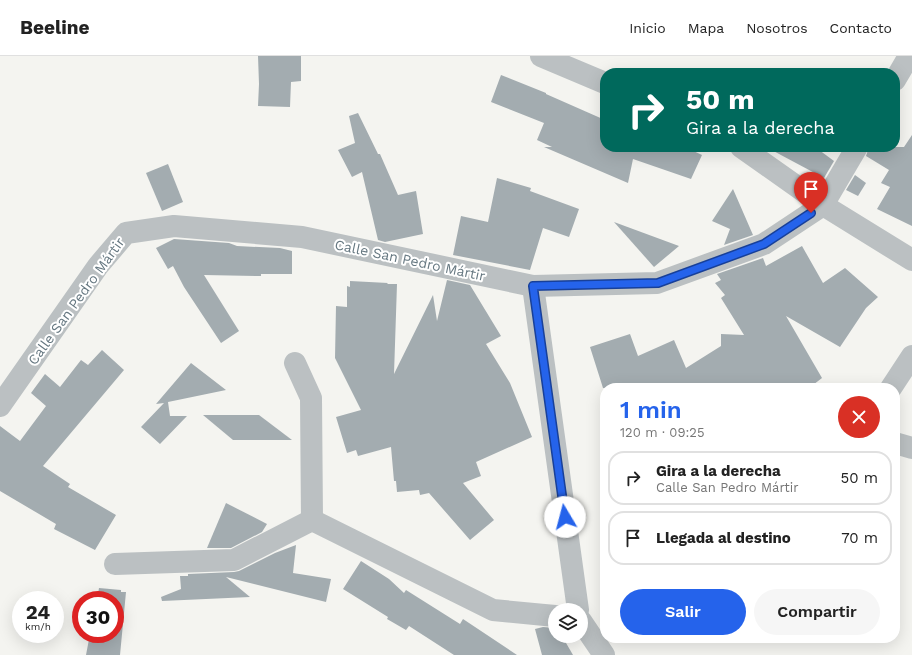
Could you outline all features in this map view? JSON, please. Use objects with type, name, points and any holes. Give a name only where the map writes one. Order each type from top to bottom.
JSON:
[{"type":"street","points":[[541,56],[600,81]]},
{"type":"street","points":[[900,71],[909,56]]},
{"type":"street","points":[[749,152],[823,205],[912,260]]},
{"type":"street","name":"Calle San Pedro Mártir","points":[[0,406],[98,266],[126,233],[174,226],[302,237],[533,286],[658,283],[764,244],[823,205],[853,152]]},
{"type":"street","points":[[533,286],[577,603]]},
{"type":"street","points":[[894,383],[912,356]]},
{"type":"street","points":[[295,363],[311,398],[312,520]]},
{"type":"street","points":[[900,444],[912,448]]},
{"type":"street","points":[[115,564],[234,560],[312,520]]},
{"type":"street","points":[[312,520],[493,610],[548,615]]},
{"type":"street","points":[[588,631],[604,655]]},
{"type":"building","points":[[258,56],[301,56],[301,81],[291,82],[290,107],[258,106]]},
{"type":"building","points":[[501,75],[546,93],[600,118],[600,152],[696,152],[702,155],[691,179],[633,159],[628,183],[544,147],[552,147],[537,140],[544,123],[491,102]]},
{"type":"building","points":[[358,113],[378,154],[380,154],[398,195],[416,191],[423,234],[385,242],[378,240],[362,172],[352,177],[338,150],[355,143],[349,116]]},
{"type":"building","points":[[912,135],[912,226],[877,209],[890,187],[881,183],[889,170],[866,156],[867,152],[900,152],[900,147],[904,147]]},
{"type":"building","points":[[775,152],[822,152],[834,161],[824,178]]},
{"type":"building","points":[[168,164],[183,202],[162,211],[146,173]]},
{"type":"building","points":[[855,175],[866,183],[858,196],[846,190]]},
{"type":"building","points":[[497,178],[531,188],[530,191],[579,209],[569,237],[543,228],[530,270],[453,255],[461,216],[488,222]]},
{"type":"building","points":[[733,189],[753,235],[724,245],[730,229],[712,221]]},
{"type":"building","points":[[614,222],[679,246],[654,267]]},
{"type":"building","points":[[174,239],[229,243],[237,246],[280,248],[292,251],[292,274],[261,274],[261,276],[204,275],[239,331],[221,343],[184,287],[173,266],[168,269],[156,248]]},
{"type":"building","points":[[802,246],[823,283],[845,268],[878,297],[866,308],[840,347],[786,316],[822,378],[816,383],[601,383],[590,347],[630,334],[638,356],[674,340],[686,368],[721,346],[721,334],[744,335],[721,298],[725,295],[715,283],[721,280],[717,274],[763,258],[766,266]]},
{"type":"building","points":[[447,280],[470,285],[501,336],[486,344],[510,383],[532,437],[476,462],[481,476],[463,483],[494,520],[470,540],[429,493],[420,495],[419,490],[397,492],[396,481],[394,481],[391,447],[358,456],[356,450],[347,453],[336,417],[361,410],[335,358],[336,306],[347,307],[347,286],[350,287],[350,281],[397,284],[394,374],[433,295],[437,321]]},
{"type":"building","points":[[102,350],[124,370],[43,466],[70,484],[68,487],[116,515],[95,550],[54,529],[56,524],[0,491],[0,426],[20,441],[46,406],[31,393],[45,374],[60,387],[81,360],[88,365]]},
{"type":"building","points":[[191,363],[226,390],[168,402],[170,416],[187,416],[160,444],[141,427],[164,403],[156,404]]},
{"type":"building","points":[[203,415],[259,415],[292,440],[233,440]]},
{"type":"building","points":[[226,503],[267,524],[262,532],[231,548],[207,548]]},
{"type":"building","points":[[296,545],[293,573],[331,579],[326,602],[226,577],[250,597],[162,601],[161,597],[181,589],[180,576],[188,576],[188,574],[239,571],[275,553]]},
{"type":"building","points":[[361,561],[389,579],[404,593],[406,590],[460,624],[463,619],[517,655],[454,655],[409,626],[406,630],[387,619],[388,617],[343,589]]},
{"type":"building","points":[[99,588],[121,590],[121,591],[98,591]]},
{"type":"building","points":[[124,592],[126,592],[124,613]]},
{"type":"building","points":[[548,627],[548,643],[566,643],[573,655],[542,655],[535,629]]},
{"type":"building","points":[[88,643],[121,643],[120,655],[86,655]]},
{"type":"route","points":[[565,517],[533,286],[658,283],[764,244],[811,213]]}]
